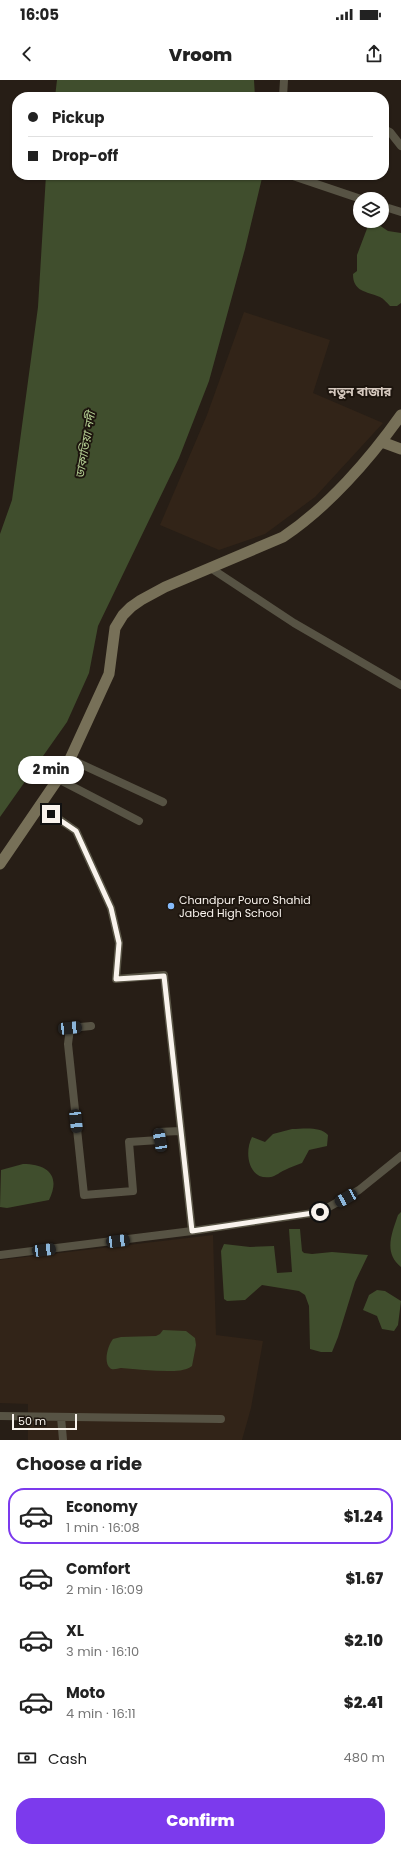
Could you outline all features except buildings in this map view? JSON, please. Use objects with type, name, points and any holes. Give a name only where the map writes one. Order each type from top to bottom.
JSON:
[{"type":"main road","points":[[0,864],[70,759],[110,674],[115,628],[123,615],[131,607],[165,587],[212,569],[283,537],[299,526],[318,511],[382,442],[401,415]]},
{"type":"main road","points":[[382,442],[401,449]]},
{"type":"street","points":[[283,92],[284,80]]},
{"type":"street","points":[[389,132],[401,146]]},
{"type":"street","points":[[305,180],[353,196]]},
{"type":"street","points":[[389,208],[401,212]]},
{"type":"street","points":[[212,569],[294,624],[401,685]]},
{"type":"street","points":[[70,759],[163,802]]},
{"type":"street","points":[[58,779],[139,821]]},
{"type":"street","points":[[39,805],[76,831],[111,908],[119,943],[116,979],[164,976],[192,1231]]},
{"type":"street","points":[[91,1026],[70,1028],[68,1044],[84,1195],[133,1191],[129,1142],[160,1140],[158,1132],[180,1131]]},
{"type":"street","points":[[0,1255],[192,1231],[320,1212],[359,1190],[401,1156]]},
{"type":"street","points":[[0,1416],[221,1419]]},
{"type":"street","points":[[61,1417],[63,1440]]},
{"type":"shaded area","points":[[244,312],[330,340],[313,393],[383,423],[315,497],[265,534],[219,550],[160,525],[207,415]]},
{"type":"shaded area","points":[[213,1235],[216,1335],[263,1341],[251,1408],[242,1440],[28,1440],[28,1404],[0,1403],[0,1260]]},
{"type":"water","points":[[57,80],[254,80],[255,92],[56,92]]},
{"type":"water","name":"ডাকাতিয়া নদী","points":[[46,180],[262,180],[245,249],[209,381],[179,458],[98,626],[89,673],[67,722],[0,817],[0,534],[12,500],[38,307]]},
{"type":"water","points":[[367,228],[384,228],[388,231],[401,233],[401,303],[397,306],[390,306],[380,297],[358,288],[355,284],[353,274],[357,271],[357,255]]},
{"type":"water","points":[[292,1129],[321,1130],[328,1135],[327,1146],[309,1150],[302,1163],[271,1177],[257,1175],[250,1164],[248,1157],[248,1150],[252,1137],[265,1142],[273,1134]]},
{"type":"water","points":[[23,1164],[39,1166],[50,1173],[54,1184],[49,1200],[7,1208],[0,1207],[1,1170]]},
{"type":"water","points":[[401,1212],[401,1267],[392,1256],[390,1242],[398,1215]]},
{"type":"water","points":[[289,1229],[300,1229],[302,1251],[304,1253],[312,1254],[332,1252],[368,1255],[355,1282],[332,1352],[321,1352],[310,1349],[309,1306],[305,1295],[299,1291],[262,1285],[245,1300],[227,1301],[224,1299],[221,1251],[224,1244],[250,1247],[274,1246],[277,1273],[292,1272]]},
{"type":"water","points":[[377,1290],[385,1291],[401,1301],[398,1325],[394,1331],[382,1329],[377,1316],[363,1310],[369,1295]]},
{"type":"water","points":[[163,1330],[186,1331],[195,1338],[196,1345],[192,1366],[177,1371],[110,1368],[107,1362],[107,1354],[109,1345],[113,1339],[121,1337],[156,1336]]},
{"type":"place","name":"Chandpur Pouro Shahid Jabed High School","points":[[171,906]]},
{"type":"district","name":"নতুন বাজার","points":[[360,391]]},
{"type":"route","points":[[51,814],[76,831],[111,908],[119,943],[116,979],[164,976],[192,1231],[320,1212]]}]
